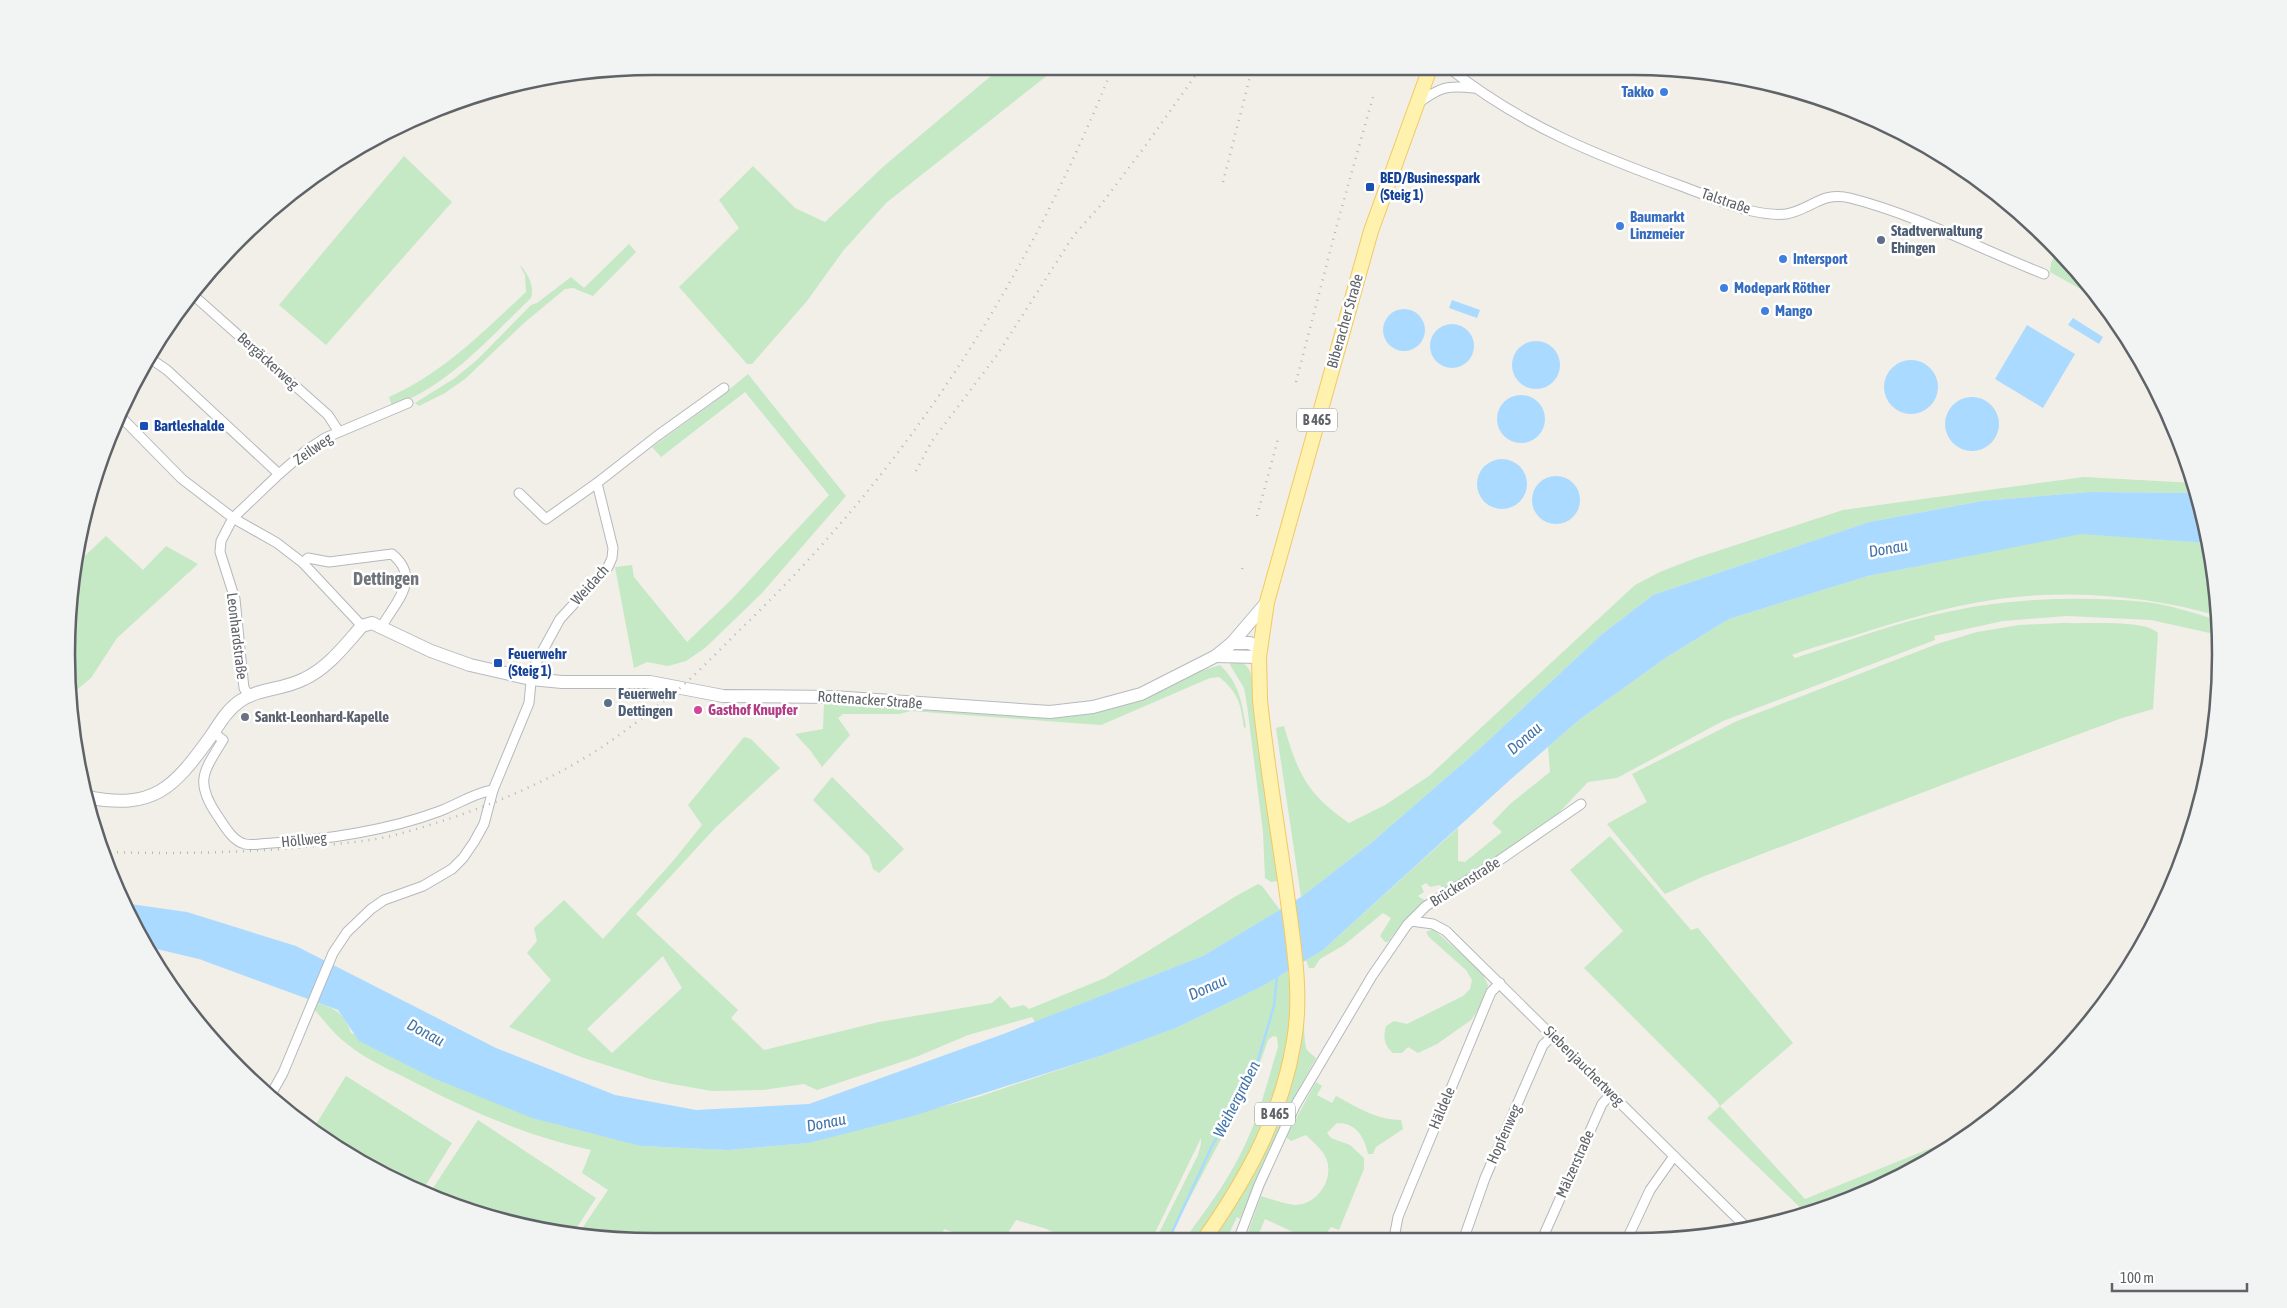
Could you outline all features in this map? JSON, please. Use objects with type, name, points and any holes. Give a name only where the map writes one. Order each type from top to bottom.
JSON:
[{"type":"main road","name":"Biberacher Straße","points":[[1267,602],[1370,231],[1427,75]]},
{"type":"main road","name":"Rottenacker Straße","points":[[362,626],[372,623],[382,626],[431,651],[470,665],[531,680],[650,682],[723,696],[833,697],[1050,712],[1093,707],[1141,694],[1216,656],[1232,643],[1267,602]]},
{"type":"main road","name":"B 465","points":[[1207,1233],[1245,1177],[1273,1121],[1285,1084],[1294,1040],[1298,974],[1262,723],[1260,653],[1267,602]]},
{"type":"main road","points":[[94,799],[111,802],[131,802],[153,796],[171,785],[192,762],[230,710],[249,696],[303,680],[318,672],[362,626]]},
{"type":"main road","points":[[1232,643],[1250,643],[1260,653]]},
{"type":"main road","name":"Rottenacker Straße","points":[[1216,656],[1260,653]]},
{"type":"street","name":"Talstraße","points":[[1458,75],[1474,88],[1535,126],[1584,149],[1752,211],[1785,214],[1830,196],[1848,198],[1945,232],[2044,274]]},
{"type":"street","points":[[1415,105],[1442,88],[1451,85],[1474,88]]},
{"type":"street","name":"Bergäckerweg","points":[[198,299],[328,414],[339,432]]},
{"type":"street","points":[[155,361],[167,370],[279,474]]},
{"type":"street","points":[[519,493],[546,519],[724,388]]},
{"type":"street","name":"Zeilweg","points":[[233,518],[308,449],[339,432],[408,404]]},
{"type":"street","points":[[123,423],[182,479],[233,518],[277,543],[303,564],[362,626]]},
{"type":"street","name":"Weidach","points":[[531,680],[537,661],[560,619],[608,567],[612,558],[613,548],[597,482]]},
{"type":"street","name":"Leonhardstraße","points":[[233,518],[221,541],[220,552],[235,599],[242,679],[244,688],[249,696]]},
{"type":"street","points":[[303,564],[308,558],[329,562],[392,554],[399,560],[407,578],[405,589],[382,626]]},
{"type":"street","points":[[273,1090],[283,1073],[333,953],[347,932],[371,909],[384,900],[423,886],[452,869],[463,858],[484,824],[493,790],[529,703],[531,680]]},
{"type":"street","name":"Höllweg","points":[[213,732],[223,740],[204,770],[203,779],[208,801],[234,839],[246,844],[297,842],[367,831],[439,811],[481,792],[493,790]]},
{"type":"street","name":"Brückenstraße","points":[[1241,1233],[1295,1106],[1372,976],[1411,921],[1426,906],[1494,864],[1581,804]]},
{"type":"street","name":"Siebenjauchertweg","points":[[1411,921],[1433,924],[1446,931],[1554,1035],[1742,1223]]},
{"type":"street","name":"Häldele","points":[[1395,1233],[1398,1217],[1426,1146],[1491,992],[1500,983]]},
{"type":"street","name":"Hopfenweg","points":[[1466,1233],[1485,1178],[1543,1045],[1554,1035]]},
{"type":"street","name":"Mälzerstraße","points":[[1545,1233],[1602,1104],[1611,1094]]},
{"type":"street","points":[[1630,1233],[1650,1190],[1674,1156]]},
{"type":"green space","points":[[992,75],[1048,75],[886,203],[843,251],[807,301],[752,364],[747,364],[679,287],[739,228],[719,200],[753,166],[795,208],[825,222],[884,166]]},
{"type":"green space","points":[[404,156],[452,202],[326,345],[279,305]]},
{"type":"green space","points":[[629,244],[636,252],[593,296],[573,288],[565,289],[524,323],[465,379],[445,393],[419,406],[415,403],[455,378],[477,360],[531,305],[537,303],[571,277],[584,288]]},
{"type":"green space","points":[[2054,257],[2082,290],[2050,272]]},
{"type":"green space","points":[[519,264],[531,284],[531,298],[450,374],[412,398],[392,406],[389,397],[445,364],[526,292],[525,275]]},
{"type":"green space","points":[[748,374],[846,496],[762,593],[705,648],[686,661],[668,666],[647,662],[634,668],[615,567],[632,565],[634,577],[687,642],[732,599],[829,495],[745,392],[661,457],[652,447],[713,403]]},
{"type":"green space","points":[[2084,477],[2185,483],[2189,493],[2090,492],[1982,501],[1869,522],[1653,595],[1601,635],[1477,751],[1371,843],[1301,897],[1276,728],[1284,726],[1294,757],[1306,782],[1323,802],[1349,823],[1385,805],[1429,776],[1635,585],[1660,572],[1693,559],[1843,510]]},
{"type":"green space","points":[[2081,533],[2201,542],[2211,614],[2157,602],[2093,595],[2027,596],[1995,599],[1939,611],[1889,625],[1792,655],[1795,658],[1932,615],[1999,603],[2048,599],[2121,600],[2164,605],[2211,618],[2211,633],[2151,620],[2067,616],[2003,621],[1934,636],[1935,640],[1723,721],[1617,778],[1588,782],[1553,819],[1444,891],[1440,885],[1430,887],[1426,883],[1421,886],[1424,892],[1418,896],[1426,901],[1402,923],[1388,942],[1385,942],[1380,936],[1391,918],[1383,913],[1344,945],[1320,959],[1314,968],[1309,968],[1306,960],[1323,950],[1458,828],[1458,861],[1465,862],[1502,832],[1492,823],[1510,804],[1550,772],[1548,747],[1579,720],[1667,657],[1729,619],[1868,576]]},
{"type":"green space","points":[[106,536],[143,570],[166,546],[198,564],[117,638],[91,678],[76,690],[76,616],[83,557]]},
{"type":"green space","points":[[2063,623],[2128,624],[2151,629],[2158,633],[2153,709],[2122,718],[1963,777],[1702,877],[1665,894],[1607,824],[1647,802],[1632,774],[1737,721],[1937,644],[1977,632],[2019,625]]},
{"type":"green space","points":[[1236,661],[1243,663],[1248,668],[1253,681],[1274,835],[1278,881],[1271,882],[1265,878],[1263,832],[1247,705],[1244,688],[1230,665]]},
{"type":"green space","points":[[1220,665],[1232,679],[1239,693],[1246,727],[1244,728],[1242,712],[1237,699],[1230,688],[1219,677],[1210,678],[1101,725],[911,711],[899,714],[843,714],[838,718],[850,735],[822,767],[795,734],[823,729],[824,704],[1045,716],[1091,714],[1136,701],[1198,672]]},
{"type":"green space","points":[[744,737],[751,739],[780,768],[715,828],[636,914],[738,1010],[731,1018],[764,1050],[879,1022],[992,1003],[1000,996],[1011,1008],[1024,1005],[1029,1009],[1105,978],[1258,884],[1262,886],[1280,910],[1203,956],[1035,1022],[1032,1017],[968,1035],[916,1057],[817,1090],[804,1084],[763,1090],[712,1091],[672,1084],[581,1057],[509,1027],[551,980],[527,953],[537,941],[534,928],[564,900],[603,939],[673,861],[702,825],[688,805]],"holes":[[[663,956],[682,988],[612,1053],[587,1029]]]},
{"type":"green space","points":[[832,777],[904,849],[879,873],[873,869],[869,856],[813,800]]},
{"type":"green space","points":[[1610,836],[1691,930],[1698,928],[1793,1043],[1720,1106],[1584,968],[1623,931],[1570,870]]},
{"type":"green space","points":[[1433,929],[1481,971],[1488,985],[1482,1004],[1471,1020],[1437,1044],[1418,1053],[1408,1047],[1402,1053],[1393,1053],[1385,1041],[1386,1026],[1394,1021],[1407,1024],[1463,996],[1470,989],[1472,980],[1466,970],[1429,937],[1426,932]]},
{"type":"green space","points":[[1288,971],[1290,1008],[1288,1044],[1280,1079],[1269,1113],[1254,1146],[1217,1209],[1200,1233],[1189,1233],[1234,1166],[1252,1129],[1278,1047],[1277,1037],[1273,1036],[1268,1040],[1260,1063],[1239,1105],[1171,1233],[1159,1233],[1198,1155],[1201,1138],[1155,1233],[1055,1233],[1016,1220],[1008,1233],[955,1233],[944,1229],[942,1233],[616,1232],[582,1228],[608,1190],[582,1173],[591,1150],[543,1137],[496,1120],[389,1070],[348,1045],[313,1008],[315,1002],[338,1012],[345,1020],[351,1033],[641,1146],[728,1150],[809,1143],[978,1097],[1176,1028],[1263,986]]},
{"type":"green space","points":[[1303,974],[1305,1045],[1307,1050],[1316,1058],[1287,1111],[1240,1219],[1237,1217],[1229,1233],[1216,1233],[1252,1175],[1274,1132],[1283,1109],[1296,1061]]},
{"type":"green space","points":[[346,1076],[452,1143],[425,1186],[364,1155],[316,1124]]},
{"type":"green space","points":[[1316,1082],[1322,1086],[1317,1095],[1332,1103],[1336,1096],[1383,1118],[1401,1120],[1403,1129],[1376,1147],[1373,1154],[1368,1154],[1361,1136],[1349,1125],[1337,1123],[1327,1133],[1331,1138],[1350,1145],[1364,1158],[1364,1169],[1339,1230],[1331,1227],[1327,1233],[1295,1233],[1265,1219],[1259,1233],[1248,1233],[1261,1196],[1282,1203],[1303,1204],[1317,1196],[1326,1182],[1328,1166],[1325,1155],[1320,1149],[1306,1135],[1291,1141],[1286,1137]]},
{"type":"green space","points":[[1720,1106],[1805,1199],[1938,1145],[1889,1173],[1855,1189],[1800,1208],[1707,1118]]},
{"type":"green space","points":[[478,1120],[596,1198],[577,1228],[504,1213],[432,1189]]},
{"type":"water","points":[[1452,300],[1480,310],[1477,318],[1449,308]]},
{"type":"water","points":[[1404,309],[1419,315],[1425,330],[1419,345],[1404,351],[1389,345],[1383,330],[1389,315]]},
{"type":"water","points":[[2073,318],[2103,337],[2099,344],[2068,325]]},
{"type":"water","points":[[1452,324],[1464,328],[1470,334],[1474,346],[1470,358],[1464,364],[1452,368],[1440,364],[1434,358],[1430,346],[1434,334],[1440,328]]},
{"type":"water","points":[[2027,325],[2075,354],[2043,408],[1995,379]]},
{"type":"water","points":[[1531,341],[1541,341],[1553,348],[1560,360],[1560,370],[1553,382],[1541,389],[1531,389],[1523,385],[1516,378],[1512,370],[1512,360],[1516,352],[1523,345]]},
{"type":"water","points":[[1911,360],[1921,362],[1930,368],[1936,377],[1938,387],[1936,397],[1930,406],[1921,412],[1911,414],[1901,412],[1892,406],[1886,397],[1884,387],[1886,377],[1892,368],[1901,362]]},
{"type":"water","points":[[1521,395],[1530,397],[1538,402],[1543,410],[1545,419],[1543,428],[1538,436],[1530,441],[1521,443],[1512,441],[1504,436],[1499,428],[1497,419],[1499,410],[1504,402],[1512,397]]},
{"type":"water","points":[[1972,397],[1982,399],[1991,405],[1997,414],[1999,424],[1997,434],[1991,443],[1982,449],[1972,451],[1962,449],[1953,443],[1947,434],[1945,424],[1947,414],[1953,405],[1962,399]]},
{"type":"water","points":[[1497,459],[1507,459],[1520,466],[1527,479],[1527,489],[1520,502],[1507,509],[1497,509],[1488,505],[1481,498],[1477,489],[1477,479],[1481,470],[1488,463]]},
{"type":"water","points":[[1551,476],[1561,476],[1570,480],[1576,486],[1579,491],[1579,509],[1570,520],[1561,524],[1551,524],[1542,520],[1536,514],[1532,505],[1532,495],[1536,486],[1542,480]]},
{"type":"water","name":"Donau","points":[[2090,492],[2189,493],[2201,543],[2081,534],[1868,576],[1729,619],[1667,657],[1579,720],[1511,779],[1323,950],[1263,986],[1176,1028],[1100,1056],[913,1116],[809,1143],[728,1150],[641,1146],[532,1118],[433,1078],[359,1041],[338,1010],[199,959],[156,949],[132,904],[187,912],[296,946],[496,1048],[615,1095],[696,1110],[809,1104],[1006,1033],[1203,956],[1301,897],[1371,843],[1477,751],[1601,635],[1653,595],[1869,522],[1982,501]]},
{"type":"waterway","name":"Weihergraben","points":[[1172,1233],[1212,1146],[1255,1070],[1274,1006],[1277,976]]},
{"type":"railway","points":[[110,852],[237,852],[317,846],[399,834],[454,817],[534,785],[608,743],[680,688],[808,560],[863,497],[913,432],[960,364],[1003,294],[1042,222],[1079,147],[1109,75]]},
{"type":"railway","points":[[916,471],[932,441],[997,355],[1074,235],[1100,206],[1196,75]]},
{"type":"railway","points":[[1223,182],[1250,75]]},
{"type":"railway","points":[[1296,382],[1373,97]]},
{"type":"railway","points":[[1257,516],[1278,439]]},
{"type":"place","name":"Takko","points":[[1664,92]]},
{"type":"place","name":"BED/Businesspark (Steig 1)","points":[[1370,187]]},
{"type":"place","name":"Baumarkt Linzmeier","points":[[1620,226]]},
{"type":"place","name":"Stadtverwaltung Ehingen","points":[[1881,240]]},
{"type":"place","name":"Intersport","points":[[1783,259]]},
{"type":"place","name":"Modepark Röther","points":[[1724,288]]},
{"type":"place","name":"Mango","points":[[1765,311]]},
{"type":"place","name":"Bartleshalde","points":[[144,426]]},
{"type":"place","name":"Feuerwehr (Steig 1)","points":[[498,663]]},
{"type":"place","name":"Feuerwehr Dettingen","points":[[608,703]]},
{"type":"place","name":"Gasthof Knupfer","points":[[698,710]]},
{"type":"place","name":"Sankt-Leonhard-Kapelle","points":[[245,717]]},
{"type":"district","name":"Dettingen","points":[[386,579]]}]
